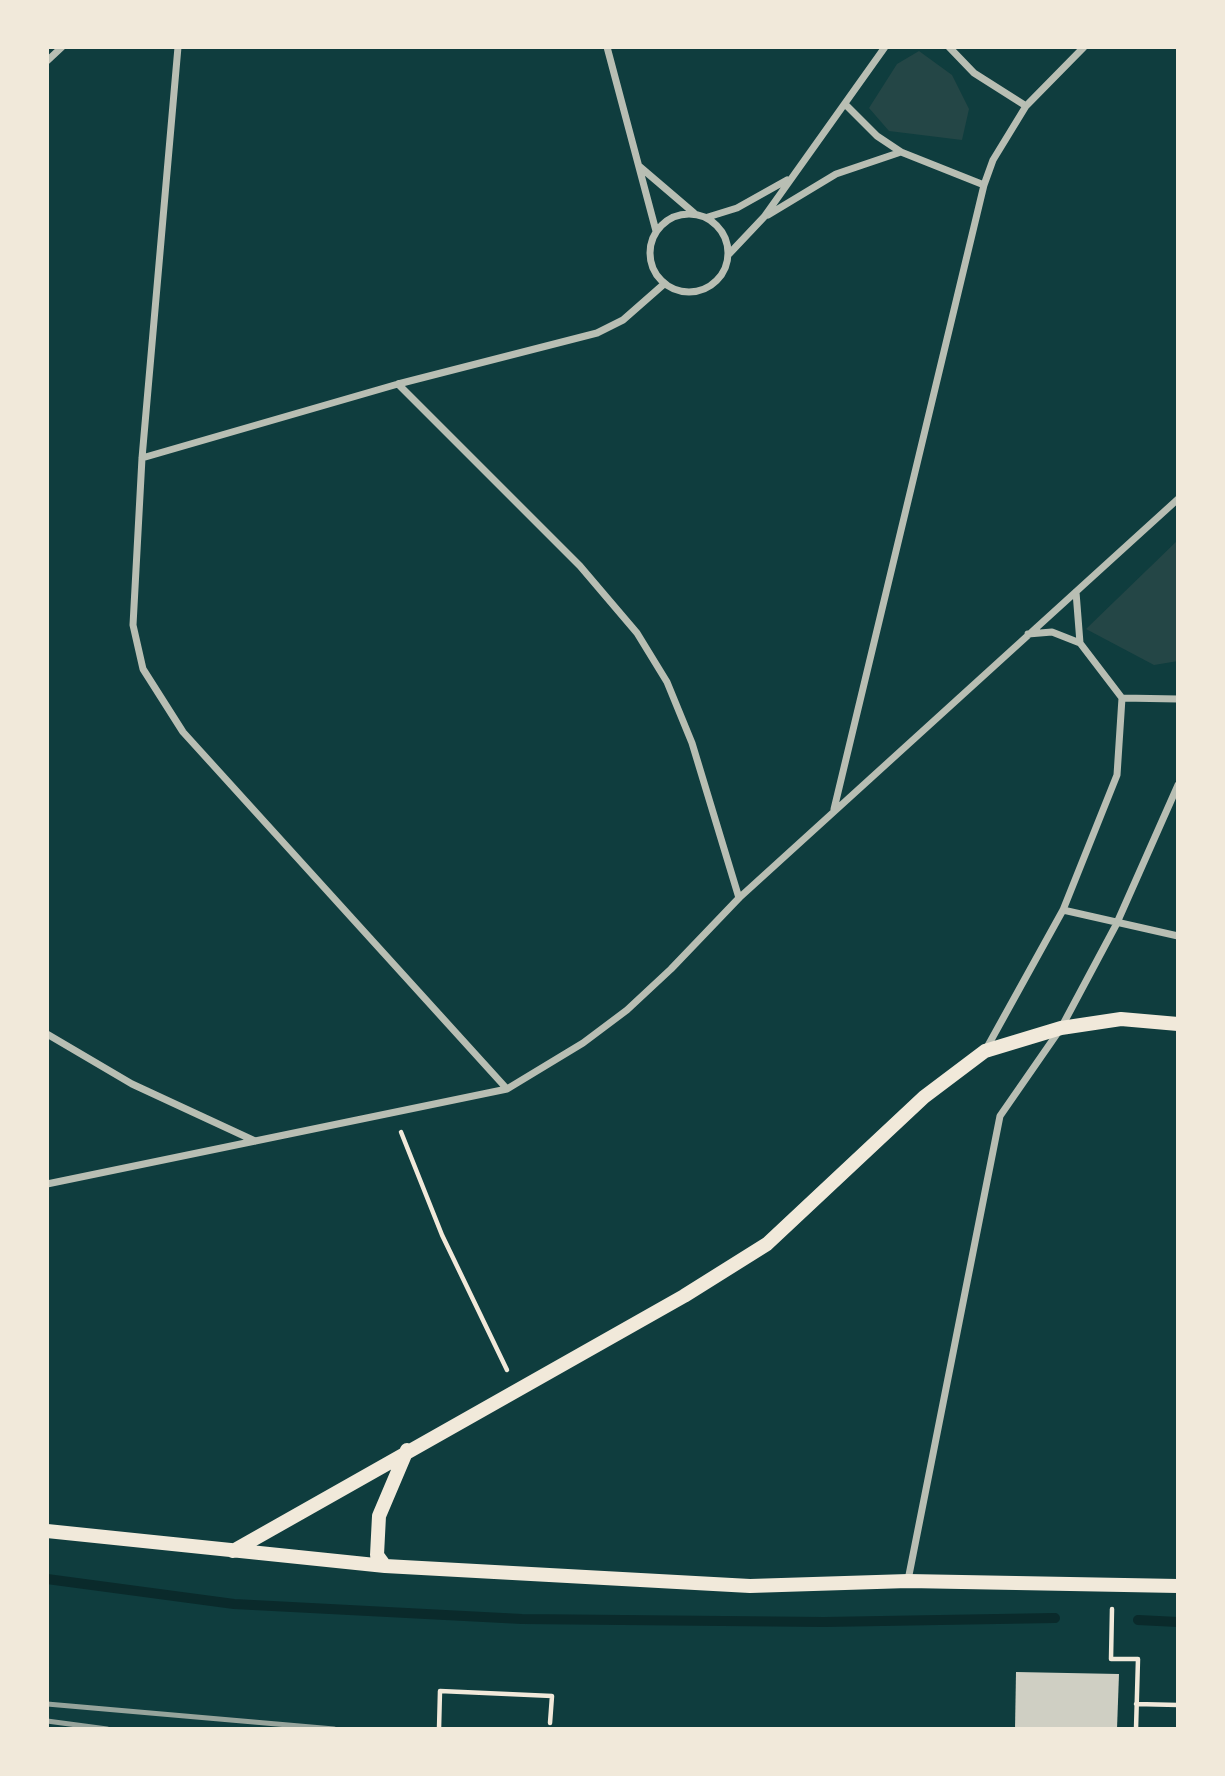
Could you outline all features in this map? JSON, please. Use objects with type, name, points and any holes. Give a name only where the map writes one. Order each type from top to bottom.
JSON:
[{"type":"main road","points":[[233,1552],[407,1450],[684,1296],[768,1244],[924,1097],[985,1051],[1061,1028],[1121,1019],[1178,1024]]},
{"type":"main road","points":[[385,1566],[377,1555],[379,1516],[407,1450]]},
{"type":"main road","points":[[47,1531],[385,1566],[750,1586],[908,1581],[1178,1586]]},
{"type":"street","points":[[47,61],[62,47]]},
{"type":"street","points":[[178,47],[142,458],[133,625],[143,669],[158,697],[183,732],[507,1089]]},
{"type":"street","points":[[607,47],[656,231]]},
{"type":"street","points":[[729,254],[764,218],[886,47]]},
{"type":"street","points":[[948,47],[974,73],[1026,106]]},
{"type":"street","points":[[834,811],[984,185],[993,160],[1026,106],[1084,47]]},
{"type":"street","points":[[845,104],[877,136],[901,152],[984,185]]},
{"type":"street","points":[[764,218],[836,174],[901,152]]},
{"type":"street","points":[[638,166],[694,213],[708,218],[719,227],[727,239],[729,254],[726,269],[706,289],[691,293],[677,291],[664,284],[655,273],[650,259],[650,244],[656,231],[672,217],[694,213]]},
{"type":"street","points":[[708,218],[737,208],[790,178]]},
{"type":"street","points":[[142,458],[398,384],[597,333],[623,320],[664,284]]},
{"type":"street","points":[[398,384],[580,566],[637,634],[667,682],[692,743],[739,898]]},
{"type":"street","points":[[47,1184],[507,1089],[583,1042],[627,1010],[671,969],[739,898],[1178,499]]},
{"type":"street","points":[[1076,592],[1080,643]]},
{"type":"street","points":[[985,1051],[1063,910],[1117,775],[1122,698],[1080,643],[1052,632],[1027,635]]},
{"type":"street","points":[[1122,698],[1178,699]]},
{"type":"street","points":[[908,1581],[1000,1116],[1061,1028],[1116,925],[1178,785]]},
{"type":"street","points":[[1063,910],[1116,925],[1178,936]]},
{"type":"street","points":[[47,1034],[132,1084],[256,1141]]},
{"type":"path","points":[[393,1111],[447,1246],[516,1390]]},
{"type":"path","points":[[1112,1586],[1111,1659],[1138,1659],[1136,1729]]},
{"type":"path","points":[[439,1729],[440,1691],[552,1696],[550,1723]]},
{"type":"path","points":[[1136,1704],[1178,1704]]},
{"type":"shaded area","points":[[919,51],[952,75],[969,109],[962,140],[889,131],[869,108],[897,64]]},
{"type":"shaded area","points":[[1178,540],[1178,661],[1154,665],[1086,629]]},
{"type":"building","points":[[1016,1672],[1119,1674],[1117,1729],[1015,1729]]},
{"type":"waterway","points":[[47,1579],[234,1604],[522,1619],[824,1622],[1055,1618]]},
{"type":"waterway","points":[[1138,1620],[1178,1622]]},
{"type":"railway","points":[[47,1704],[334,1729]]},
{"type":"railway","points":[[47,1721],[107,1729]]}]
